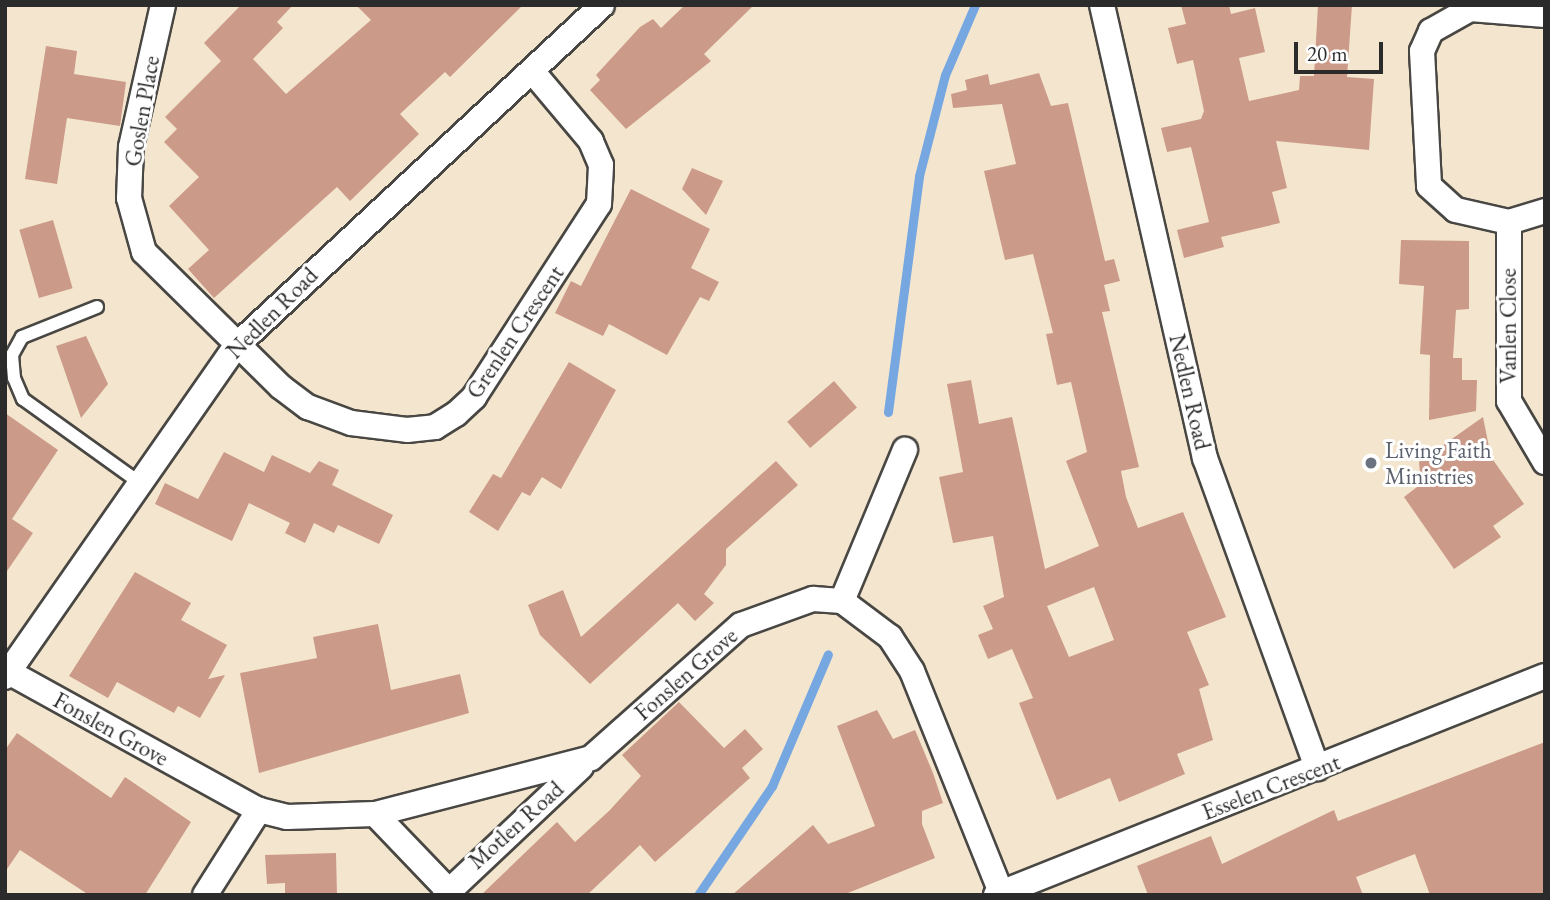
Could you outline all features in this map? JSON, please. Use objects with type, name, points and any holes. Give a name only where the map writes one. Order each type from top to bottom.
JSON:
[{"type":"street","name":"Goslen Place","points":[[163,5],[131,147],[135,228],[161,273],[236,346]]},
{"type":"street","name":"Nedlen Road","points":[[6,673],[137,481],[236,346],[602,5]]},
{"type":"street","name":"Nedlen Road","points":[[1102,5],[1205,458],[1317,768]]},
{"type":"street","points":[[1545,15],[1470,9],[1432,31],[1422,51],[1429,186],[1456,210],[1509,222],[1545,211]]},
{"type":"street","name":"Grenlen Crescent","points":[[236,346],[327,416],[407,430],[435,426],[456,414],[474,397],[599,204],[601,166],[591,141],[532,71]]},
{"type":"street","name":"Vanlen Close","points":[[1509,222],[1508,401],[1545,461]]},
{"type":"street","points":[[905,450],[842,601],[890,637],[912,671],[1000,894]]},
{"type":"street","name":"Fonslen Grove","points":[[6,673],[259,810],[287,817],[374,814],[591,758],[741,625],[813,599],[842,601]]},
{"type":"street","name":"Esselen Crescent","points":[[1000,894],[1545,676]]},
{"type":"street","name":"Motlen Road","points":[[446,891],[591,758]]},
{"type":"street","points":[[205,895],[259,810]]},
{"type":"street","points":[[374,814],[446,891]]},
{"type":"lane","points":[[97,307],[22,337],[12,355],[14,379],[23,399],[137,481]]},
{"type":"building","points":[[241,5],[293,5],[277,22],[283,28],[253,59],[286,94],[371,20],[356,5],[523,5],[450,77],[445,72],[400,114],[419,134],[350,201],[337,187],[214,298],[188,269],[209,250],[169,206],[199,177],[164,142],[177,129],[165,117],[221,61],[204,43]]},
{"type":"building","points":[[685,5],[754,5],[704,54],[711,61],[626,129],[590,90],[600,80],[596,75],[640,27],[653,19],[661,28]]},
{"type":"building","points":[[1181,5],[1229,5],[1231,14],[1255,8],[1265,52],[1239,58],[1249,101],[1299,90],[1300,76],[1314,76],[1318,5],[1352,5],[1347,77],[1374,79],[1369,150],[1276,141],[1287,188],[1272,192],[1280,223],[1221,237],[1224,247],[1184,258],[1177,230],[1209,222],[1191,147],[1167,152],[1161,128],[1201,119],[1204,111],[1193,60],[1177,64],[1168,28],[1186,24]]},
{"type":"building","points":[[46,46],[77,51],[74,74],[126,82],[120,126],[67,118],[57,184],[25,179]]},
{"type":"building","points":[[1039,73],[1051,106],[1068,103],[1105,261],[1114,259],[1120,281],[1104,285],[1110,311],[1102,312],[1139,467],[1121,471],[1126,497],[1138,528],[1183,512],[1226,617],[1187,632],[1209,685],[1199,689],[1213,740],[1177,754],[1185,774],[1119,802],[1110,778],[1057,800],[1019,703],[1033,698],[1012,649],[988,659],[978,635],[993,629],[983,606],[1004,597],[993,536],[953,543],[939,477],[963,472],[947,384],[971,380],[979,424],[1012,417],[1045,569],[1099,546],[1066,461],[1087,452],[1071,382],[1057,385],[1046,334],[1053,333],[1033,254],[1005,260],[984,171],[1016,164],[1002,104],[953,108],[951,94],[967,90],[965,80],[988,74],[990,85]],"holes":[[[1094,587],[1114,640],[1069,657],[1047,606]]]},
{"type":"building","points":[[692,168],[723,181],[706,215],[682,189]]},
{"type":"building","points":[[631,189],[710,229],[691,268],[719,282],[709,301],[700,297],[667,355],[609,324],[603,336],[555,313],[571,281],[581,286]]},
{"type":"building","points":[[53,220],[73,288],[39,298],[19,230]]},
{"type":"building","points":[[1401,240],[1469,241],[1469,309],[1456,310],[1453,358],[1462,358],[1462,380],[1477,380],[1476,411],[1429,420],[1430,355],[1420,354],[1424,286],[1399,284]]},
{"type":"building","points":[[86,336],[108,384],[81,418],[56,346]]},
{"type":"building","points":[[569,362],[616,390],[561,489],[542,477],[530,496],[522,492],[498,531],[469,512],[493,474],[501,478]]},
{"type":"building","points":[[834,381],[857,407],[810,448],[787,422]]},
{"type":"building","points":[[5,413],[58,450],[12,519],[33,533],[5,574]]},
{"type":"building","points":[[1483,417],[1491,457],[1524,504],[1493,526],[1501,537],[1454,569],[1404,497],[1421,484],[1419,462]]},
{"type":"building","points":[[224,452],[264,472],[272,455],[310,473],[319,461],[339,470],[332,485],[393,515],[379,544],[338,525],[334,533],[314,523],[305,543],[285,533],[290,523],[249,503],[232,541],[155,504],[165,483],[198,499]]},
{"type":"building","points":[[776,461],[798,485],[726,549],[726,565],[704,594],[714,603],[695,621],[678,603],[590,684],[540,635],[528,605],[563,590],[581,637]]},
{"type":"building","points":[[135,572],[191,603],[181,620],[227,645],[208,679],[225,675],[200,718],[178,706],[174,713],[117,682],[108,698],[69,676]]},
{"type":"building","points":[[378,624],[391,690],[460,674],[469,713],[259,773],[240,673],[317,658],[313,637]]},
{"type":"building","points":[[679,702],[724,748],[745,729],[763,749],[742,768],[750,778],[655,862],[640,845],[587,895],[481,895],[557,822],[575,842],[609,811],[641,776],[622,755]]},
{"type":"building","points":[[877,710],[893,739],[915,730],[933,773],[943,803],[922,811],[922,824],[935,858],[843,895],[732,895],[813,825],[828,844],[875,826],[837,726]]},
{"type":"building","points":[[17,733],[111,798],[125,777],[191,822],[145,895],[89,895],[20,850],[5,872],[5,750]]},
{"type":"building","points":[[1545,742],[1545,895],[1430,895],[1415,854],[1356,877],[1363,895],[1148,895],[1137,866],[1211,836],[1222,864],[1334,810],[1338,821]]},
{"type":"building","points":[[336,853],[337,895],[285,895],[285,883],[267,884],[265,855]]},
{"type":"waterway","points":[[888,412],[919,176],[945,75],[975,5]]},
{"type":"waterway","points":[[698,895],[772,786],[828,654]]},
{"type":"place","name":"Living Faith Ministries","points":[[1371,463]]}]
